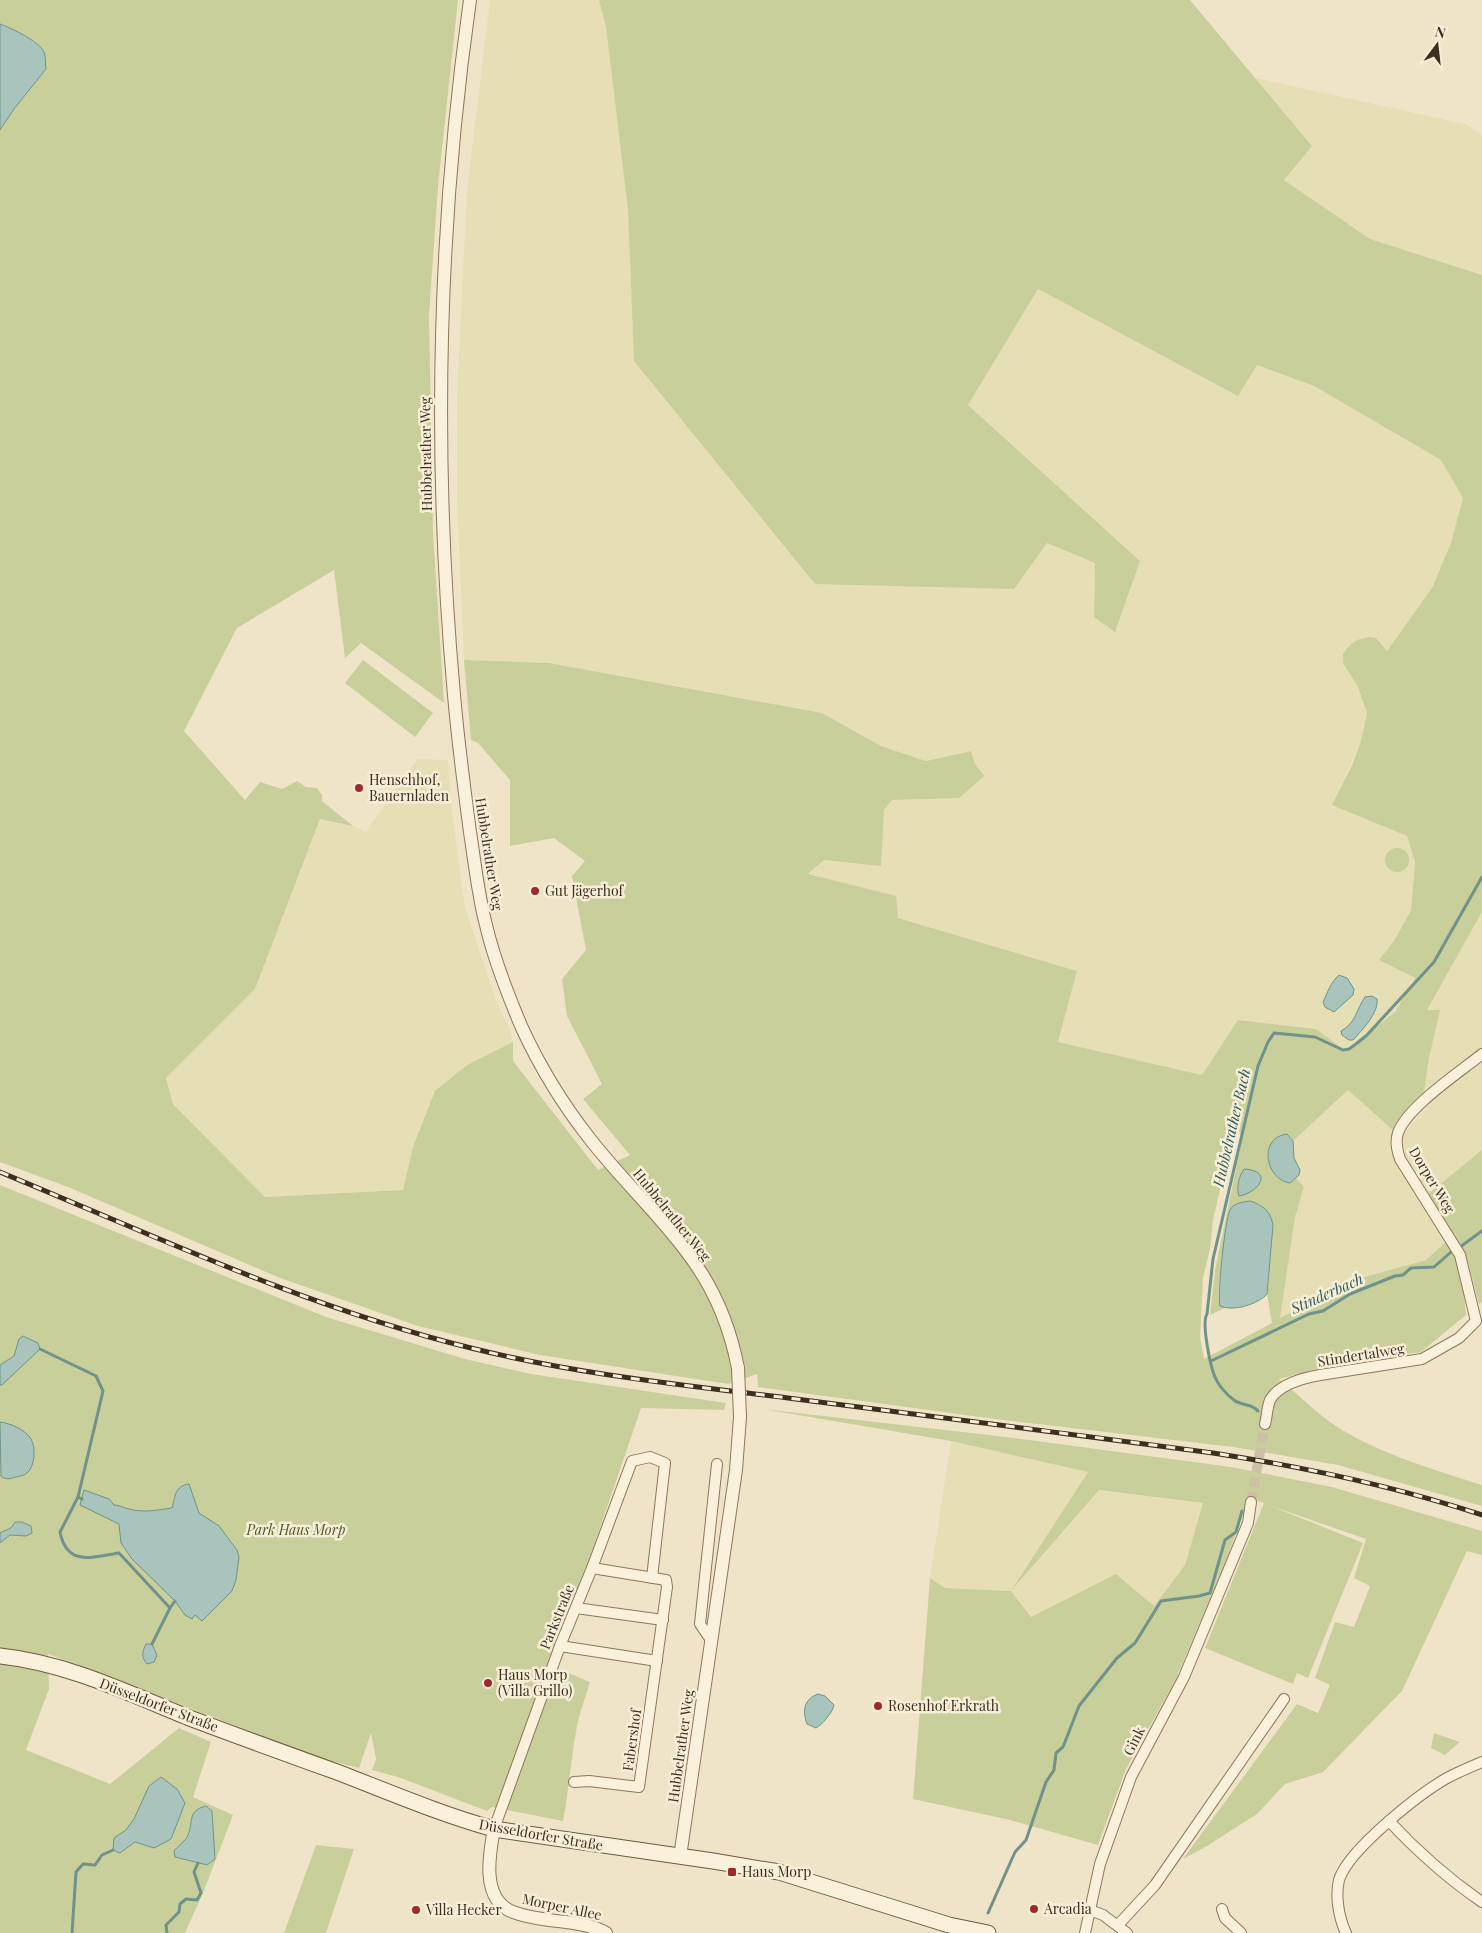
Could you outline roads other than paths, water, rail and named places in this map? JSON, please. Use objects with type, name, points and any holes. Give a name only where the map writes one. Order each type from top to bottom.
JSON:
[{"type":"main road","name":"Düsseldorfer Straße","points":[[0,1656],[43,1663],[68,1670],[267,1748],[337,1772],[464,1821],[494,1829],[726,1863],[792,1875],[860,1899],[949,1926],[985,1932]]},
{"type":"street","name":"Hubbelrather Weg","points":[[470,0],[445,235],[440,356],[440,459],[450,655],[459,752],[478,893],[486,929],[504,983],[524,1031],[546,1074],[591,1141],[690,1256],[724,1318],[738,1368],[740,1417],[736,1470],[680,1856]]},
{"type":"street","name":"Dorper Weg","points":[[1476,1321],[1460,1255],[1400,1159],[1396,1146],[1399,1132],[1412,1111],[1482,1054]]},
{"type":"street","name":"Stindertalweg","points":[[1265,1424],[1270,1401],[1291,1383],[1303,1378],[1422,1359],[1458,1338],[1476,1321]]},
{"type":"street","name":"Parkstraße","points":[[494,1829],[560,1646],[592,1568],[632,1461],[650,1457],[665,1463],[652,1578]]},
{"type":"street","points":[[710,1640],[700,1624],[717,1464]]},
{"type":"street","name":"Gink","points":[[1085,1933],[1100,1864],[1131,1777],[1184,1676],[1221,1592],[1248,1522],[1252,1502]]},
{"type":"street","points":[[592,1568],[652,1578]]},
{"type":"street","name":"Fabershof","points":[[574,1782],[589,1781],[639,1787],[667,1587],[666,1580],[652,1578]]},
{"type":"street","points":[[576,1608],[663,1620]]},
{"type":"street","points":[[560,1646],[657,1661]]},
{"type":"street","points":[[1118,1925],[1155,1885],[1284,1699]]},
{"type":"street","points":[[1346,1933],[1341,1923],[1338,1898],[1340,1880],[1349,1860],[1389,1821],[1446,1779],[1482,1762]]},
{"type":"street","points":[[1389,1821],[1454,1883],[1482,1902]]},
{"type":"street","name":"Morper Allee","points":[[494,1829],[491,1842],[490,1883],[497,1900],[503,1906],[514,1912],[536,1918],[579,1924],[606,1933]]},
{"type":"street","points":[[1222,1909],[1225,1918],[1241,1933]]},
{"type":"street","points":[[1090,1910],[1103,1914],[1127,1933]]},
{"type":"water","points":[[0,24],[24,35],[37,44],[45,54],[46,69],[0,130]]},
{"type":"water","points":[[1339,975],[1347,978],[1354,989],[1353,995],[1334,1012],[1325,1007],[1323,1002],[1331,984]]},
{"type":"water","points":[[1372,996],[1377,999],[1373,1015],[1353,1040],[1349,1040],[1342,1035],[1341,1031],[1353,1020],[1365,997]]},
{"type":"water","points":[[1287,1134],[1293,1141],[1294,1158],[1300,1170],[1299,1175],[1290,1183],[1275,1175],[1268,1159],[1268,1150],[1271,1143],[1278,1137]]},
{"type":"water","points":[[1244,1169],[1259,1174],[1261,1178],[1257,1187],[1239,1196],[1238,1182]]},
{"type":"water","points":[[1251,1201],[1266,1210],[1273,1225],[1267,1294],[1252,1304],[1226,1308],[1220,1306],[1219,1299],[1228,1217],[1234,1205]]},
{"type":"water","points":[[23,1336],[38,1343],[40,1349],[0,1385],[0,1365],[14,1356],[19,1339]]},
{"type":"water","points":[[0,1422],[25,1433],[33,1443],[34,1457],[32,1466],[24,1475],[8,1479],[1,1476]]},
{"type":"water","points":[[189,1484],[199,1513],[219,1526],[237,1550],[239,1557],[236,1580],[232,1591],[202,1621],[195,1615],[192,1619],[185,1615],[175,1601],[132,1559],[121,1543],[119,1524],[80,1505],[84,1490],[109,1499],[114,1505],[127,1509],[151,1511],[172,1508],[178,1489]]},
{"type":"water","points":[[15,1522],[22,1522],[31,1526],[32,1533],[26,1536],[10,1535],[0,1543],[0,1533],[11,1528]]},
{"type":"water","points":[[146,1644],[152,1644],[157,1655],[154,1662],[147,1664],[143,1654]]},
{"type":"water","points":[[818,1694],[825,1696],[834,1705],[827,1718],[816,1728],[807,1724],[805,1706],[813,1696]]},
{"type":"water","points":[[161,1777],[177,1789],[185,1803],[171,1839],[154,1848],[135,1842],[120,1853],[113,1850],[114,1838],[126,1830],[134,1819],[149,1786]]},
{"type":"water","points":[[206,1806],[212,1811],[215,1859],[207,1865],[175,1857],[174,1851],[189,1834],[195,1811]]},
{"type":"waterway","name":"Hubbelrather Bach","points":[[1258,1411],[1256,1408],[1234,1400],[1217,1382],[1209,1357],[1205,1319],[1213,1259],[1258,1066],[1268,1042],[1274,1033],[1315,1037],[1343,1050],[1349,1049],[1356,1044],[1367,1035],[1434,962],[1482,877]]},
{"type":"waterway","name":"Stinderbach","points":[[1460,1247],[1482,1231]]},
{"type":"waterway","name":"Stinderbach","points":[[1211,1361],[1309,1314],[1323,1311],[1350,1294],[1395,1276],[1403,1275],[1411,1268],[1434,1267],[1451,1252]]},
{"type":"waterway","points":[[40,1349],[96,1376],[103,1391],[78,1497],[82,1499]]},
{"type":"waterway","points":[[78,1497],[60,1532],[63,1543],[68,1551],[82,1557],[119,1553],[170,1608],[152,1644]]},
{"type":"waterway","name":"Hubbelrather Bach","points":[[988,1913],[1015,1852],[1026,1840],[1046,1782],[1054,1770],[1056,1753],[1063,1747],[1079,1706],[1117,1658],[1135,1643],[1161,1601],[1210,1593],[1225,1540],[1236,1532],[1242,1511]]},
{"type":"waterway","points":[[170,1608],[175,1601]]},
{"type":"waterway","points":[[72,1933],[76,1872],[83,1864],[95,1865],[102,1855],[113,1850]]},
{"type":"waterway","points":[[167,1933],[166,1925],[179,1912],[180,1904],[186,1899],[197,1900],[201,1893],[194,1872],[198,1863]]},
{"type":"tunnel","points":[[1251,1502],[1265,1424]]},
{"type":"railway","points":[[0,1172],[291,1292],[410,1332],[471,1348],[550,1365],[629,1378],[1247,1458],[1382,1486],[1482,1515]]},
{"type":"place","name":"Henschhof, Bauernladen","points":[[359,788]]},
{"type":"place","name":"Gut Jägerhof","points":[[535,891]]},
{"type":"place","name":"Haus Morp (Villa Grillo)","points":[[488,1683]]},
{"type":"place","name":"Rosenhof Erkrath","points":[[878,1706]]},
{"type":"place","name":"Haus Morp","points":[[732,1872]]},
{"type":"place","name":"Arcadia","points":[[1034,1909]]},
{"type":"place","name":"Villa Hecker","points":[[416,1910]]},
{"type":"park label","name":"Park Haus Morp","points":[[296,1530]]}]
